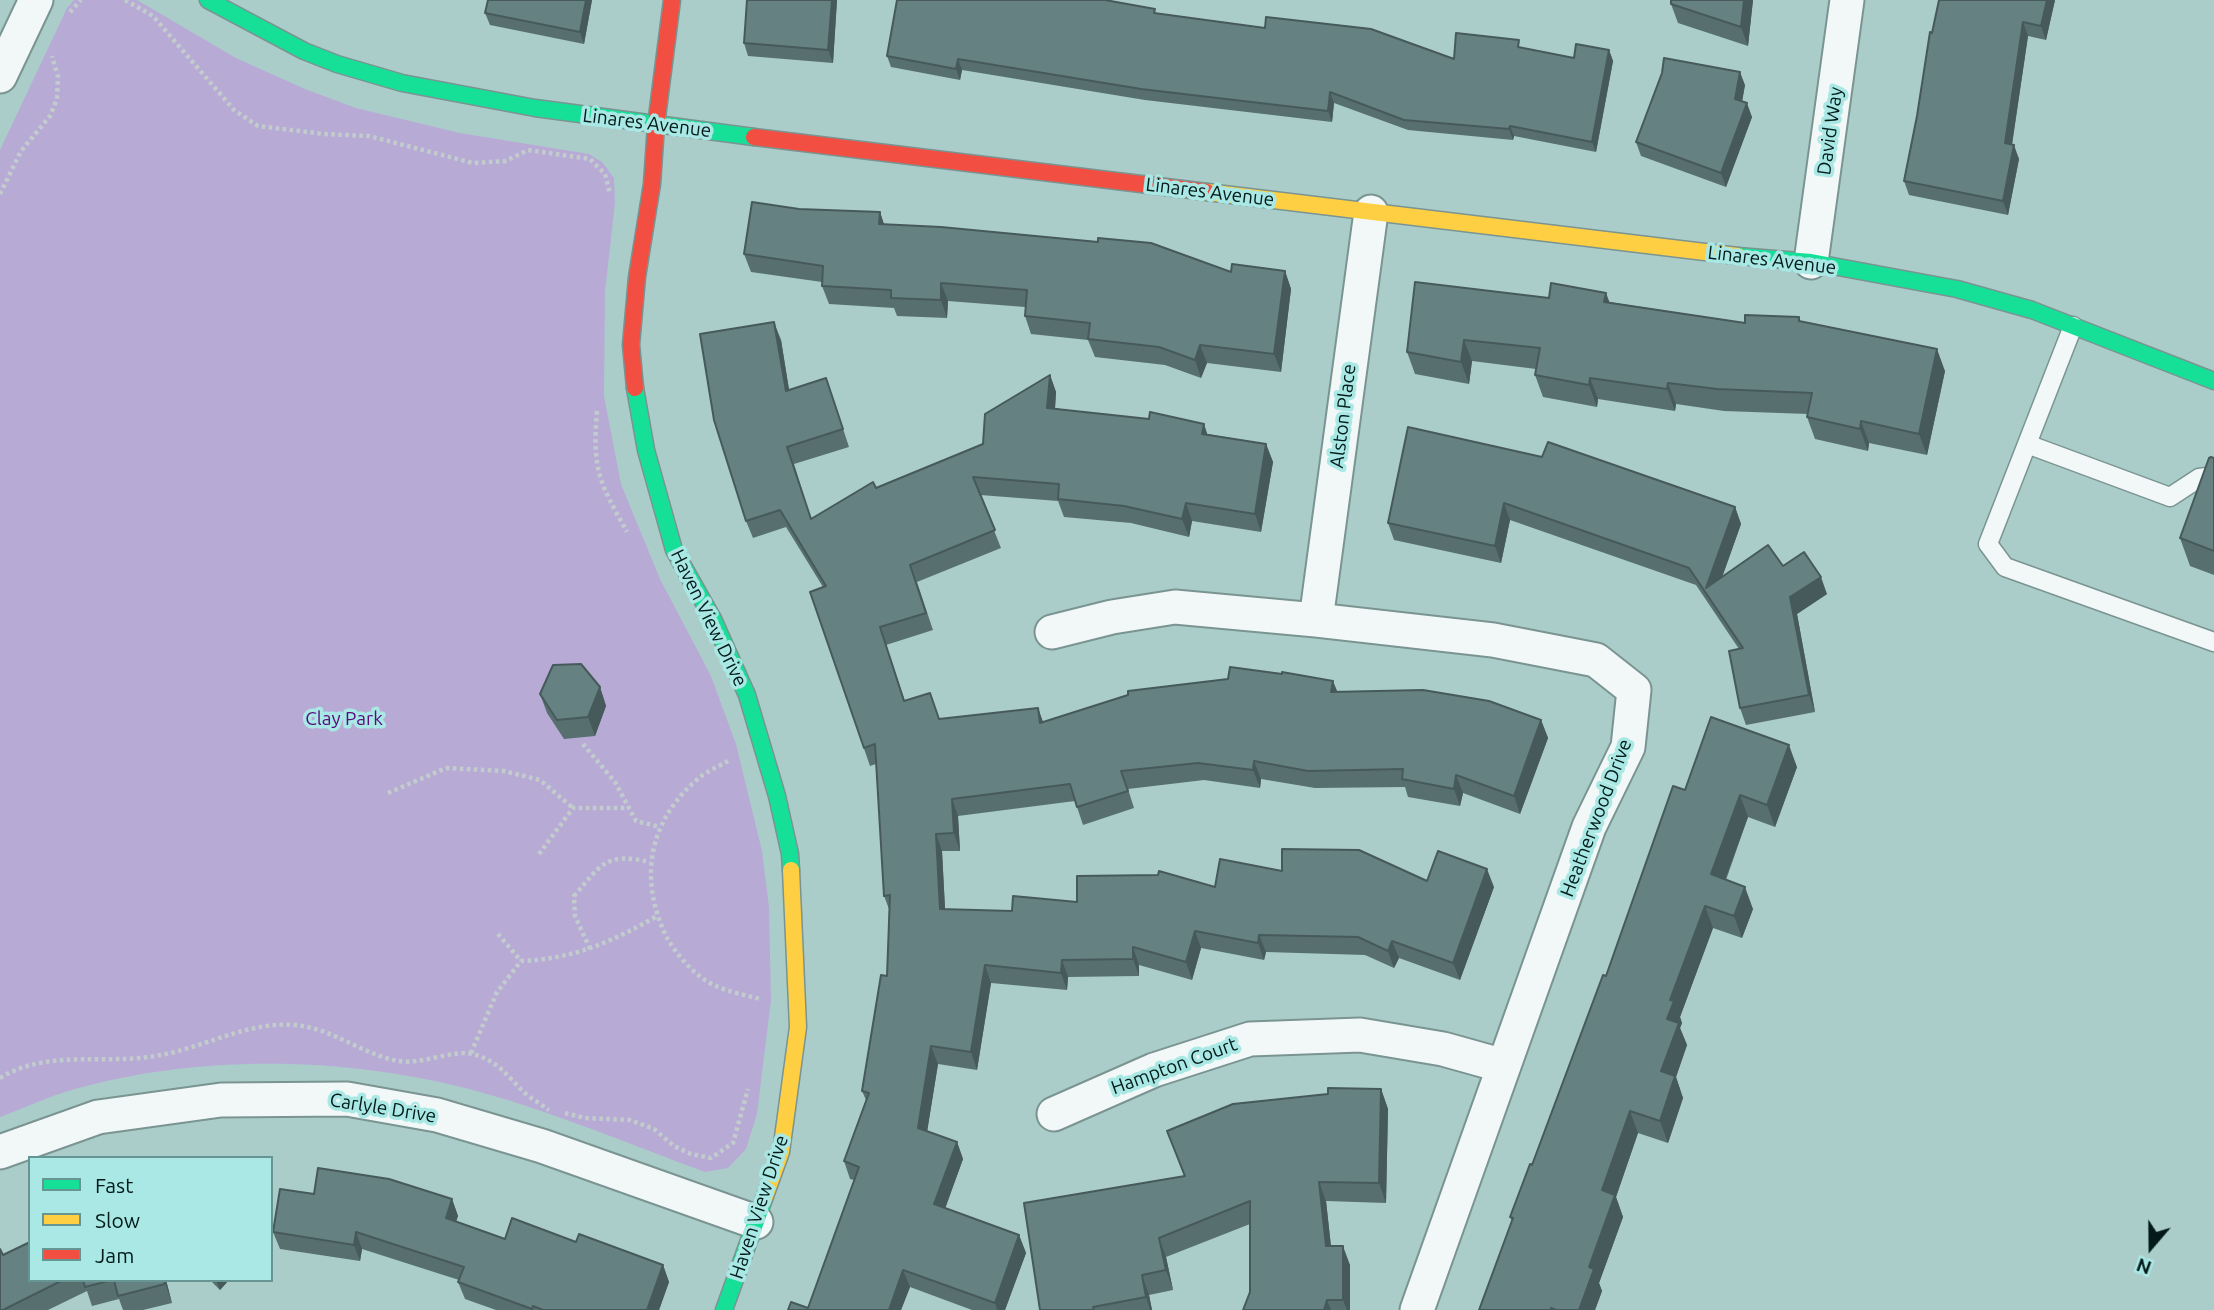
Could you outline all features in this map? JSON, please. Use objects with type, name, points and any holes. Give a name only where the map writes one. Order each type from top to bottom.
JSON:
[{"type":"street","points":[[0,76],[36,0]]},
{"type":"street","name":"Linares Avenue","points":[[208,0],[264,32],[334,63],[408,85],[497,103],[656,125],[1759,259],[1811,262],[1957,289],[2032,310],[2214,381]]},
{"type":"street","name":"Haven View Drive","points":[[672,0],[656,125],[652,184],[637,276],[631,345],[636,398],[646,450],[674,550],[713,619],[747,695],[777,796],[790,854],[798,1027],[781,1152],[724,1310]]},
{"type":"street","name":"David Way","points":[[1811,262],[1847,0]]},
{"type":"street","name":"Alston Place","points":[[1316,620],[1371,212]]},
{"type":"street","name":"Heatherwood Drive","points":[[1052,632],[1112,617],[1175,607],[1316,620],[1493,640],[1596,660],[1634,690],[1628,747],[1590,827],[1418,1310]]},
{"type":"street","name":"Hampton Court","points":[[1054,1114],[1154,1070],[1250,1039],[1360,1035],[1443,1049],[1504,1066]]},
{"type":"street","name":"Carlyle Drive","points":[[0,1152],[98,1117],[221,1100],[347,1099],[437,1115],[542,1146],[757,1222]]},
{"type":"lane","points":[[2073,326],[1988,544],[2005,567],[2214,642]]},
{"type":"lane","points":[[2027,444],[2170,497],[2199,478],[2214,476]]},
{"type":"path","points":[[66,22],[71,10],[81,0]]},
{"type":"path","points":[[125,0],[153,16],[234,110],[258,126],[369,136],[473,163],[506,162],[528,150],[590,159],[605,174],[611,198]]},
{"type":"path","points":[[0,194],[21,152],[50,117],[57,99],[58,77],[51,58],[56,46]]},
{"type":"path","points":[[598,401],[594,445],[597,468],[604,491],[629,536]]},
{"type":"path","points":[[583,744],[615,782],[636,821],[660,827]]},
{"type":"path","points":[[734,770],[731,759],[701,777],[673,804],[660,827],[650,862],[651,889],[657,916],[673,949],[691,968],[712,985],[764,1000],[764,988]]},
{"type":"path","points":[[388,793],[446,768],[504,771],[540,780],[573,808],[628,808]]},
{"type":"path","points":[[539,854],[573,808]]},
{"type":"path","points":[[590,949],[575,916],[574,896],[603,863],[625,856],[650,862]]},
{"type":"path","points":[[521,961],[549,960],[590,949],[622,936],[657,916]]},
{"type":"path","points":[[498,934],[521,961]]},
{"type":"path","points":[[471,1053],[497,992],[521,961]]},
{"type":"path","points":[[0,1078],[39,1061],[110,1060],[160,1055],[265,1026],[296,1025],[328,1033],[365,1051],[401,1062],[471,1053],[502,1068],[527,1095],[550,1110]]},
{"type":"path","points":[[562,1113],[585,1118],[630,1120],[654,1129],[674,1146],[691,1154],[711,1158],[733,1143],[751,1081]]},
{"type":"green space","name":"Clay Park","points":[[74,0],[137,0],[236,58],[305,89],[356,108],[460,133],[589,154],[602,162],[614,178],[615,203],[605,292],[604,396],[621,484],[660,579],[711,676],[736,744],[762,851],[769,907],[771,1000],[757,1114],[746,1149],[728,1168],[705,1172],[565,1119],[480,1092],[378,1071],[325,1066],[219,1065],[167,1070],[115,1079],[65,1092],[0,1117],[0,150],[67,8]]},
{"type":"building","points":[[488,0],[586,0],[580,32],[485,13]]},
{"type":"building","points":[[747,0],[832,0],[828,50],[744,43]]},
{"type":"building","points":[[897,0],[1105,0],[1155,9],[1154,13],[1265,28],[1266,17],[1371,29],[1454,59],[1456,33],[1519,40],[1518,47],[1574,58],[1576,44],[1609,50],[1592,142],[1510,126],[1509,129],[1404,120],[1330,92],[1328,111],[1141,89],[958,59],[956,69],[887,56]]},
{"type":"building","points":[[1671,0],[1744,0],[1741,27],[1671,4]]},
{"type":"building","points":[[1939,0],[2047,0],[2041,26],[2023,22],[2005,143],[2014,145],[2003,201],[1904,181],[1930,32],[1932,33]]},
{"type":"building","points":[[1664,58],[1740,72],[1735,99],[1747,103],[1721,173],[1636,142],[1662,73]]},
{"type":"building","points":[[752,202],[799,209],[880,212],[879,224],[1098,242],[1098,238],[1151,243],[1231,272],[1232,264],[1285,271],[1274,354],[1200,345],[1195,360],[1159,347],[1088,339],[1090,323],[1025,316],[1027,290],[941,283],[941,300],[891,298],[891,290],[822,286],[823,266],[744,254]]},
{"type":"building","points":[[1415,282],[1549,298],[1551,283],[1606,293],[1604,302],[1745,323],[1745,315],[1799,317],[1799,321],[1937,349],[1919,434],[1861,421],[1860,429],[1807,417],[1812,393],[1717,389],[1668,383],[1667,389],[1590,378],[1589,385],[1535,375],[1540,348],[1464,340],[1461,362],[1407,352]]},
{"type":"building","points":[[774,322],[786,391],[826,378],[843,429],[787,447],[811,519],[873,482],[876,488],[983,444],[985,414],[1050,375],[1047,408],[1149,419],[1150,412],[1204,424],[1202,434],[1266,444],[1255,514],[1186,503],[1182,519],[1124,506],[1058,499],[1059,484],[973,477],[995,530],[910,565],[926,613],[880,627],[904,701],[930,693],[939,719],[1038,708],[1040,723],[1128,695],[1128,691],[1228,679],[1230,667],[1333,681],[1331,692],[1423,690],[1489,701],[1541,720],[1514,796],[1456,775],[1454,789],[1402,779],[1403,769],[1308,771],[1254,761],[1253,770],[1198,763],[1121,771],[1128,791],[1077,807],[1070,784],[952,799],[954,833],[936,834],[940,909],[1012,911],[1013,896],[1077,902],[1077,876],[1158,875],[1159,871],[1215,887],[1220,859],[1282,871],[1282,849],[1359,850],[1427,881],[1438,851],[1487,869],[1453,963],[1392,941],[1388,951],[1358,937],[1259,935],[1258,943],[1195,931],[1186,962],[1133,947],[1133,959],[1062,960],[1061,973],[985,965],[971,1052],[931,1046],[918,1128],[957,1142],[934,1204],[1019,1235],[995,1303],[903,1270],[889,1310],[788,1310],[791,1302],[808,1308],[859,1167],[844,1161],[869,1093],[862,1091],[881,975],[887,976],[890,895],[884,896],[875,744],[864,748],[810,592],[826,586],[780,510],[746,521],[714,420],[700,334]]},
{"type":"building","points":[[1408,427],[1542,457],[1548,442],[1735,507],[1706,588],[1768,545],[1783,566],[1804,552],[1821,577],[1790,597],[1809,695],[1740,708],[1729,651],[1743,648],[1689,568],[1504,503],[1495,546],[1388,523]]},
{"type":"building","points":[[2211,457],[2214,458],[2214,551],[2180,538]]},
{"type":"building","points":[[581,664],[600,687],[588,717],[557,720],[540,694],[553,665]]},
{"type":"building","points":[[1711,717],[1789,745],[1767,805],[1740,795],[1711,874],[1745,887],[1734,916],[1705,906],[1670,1000],[1674,1001],[1667,1019],[1679,1023],[1661,1071],[1675,1076],[1660,1121],[1630,1111],[1602,1190],[1615,1195],[1589,1267],[1594,1269],[1579,1310],[1479,1310],[1513,1218],[1510,1217],[1603,975],[1606,976],[1673,786],[1685,790]]},
{"type":"building","points":[[1328,1088],[1381,1089],[1379,1183],[1319,1182],[1326,1246],[1343,1246],[1343,1300],[1327,1300],[1324,1310],[1243,1310],[1250,1292],[1250,1201],[1159,1238],[1166,1270],[1142,1275],[1146,1297],[1093,1307],[1094,1310],[1040,1310],[1024,1203],[1185,1176],[1167,1131],[1233,1104],[1328,1094]]},
{"type":"building","points":[[318,1168],[389,1179],[452,1199],[446,1218],[505,1239],[512,1218],[576,1242],[579,1234],[663,1265],[647,1310],[543,1310],[533,1306],[532,1309],[458,1282],[464,1267],[356,1232],[354,1245],[273,1232],[280,1189],[314,1194]]},
{"type":"building","points":[[28,1243],[28,1282],[59,1282],[0,1310],[0,1249],[3,1255]]},
{"type":"building","points":[[84,1282],[104,1282],[85,1287]]},
{"type":"building","points":[[114,1282],[164,1282],[165,1284],[118,1296]]},
{"type":"traffic: fast","points":[[208,0],[304,51],[337,64],[402,83],[535,108],[754,137]]},
{"type":"traffic: fast","points":[[1738,256],[1811,262],[1957,289],[2032,310],[2214,381]]},
{"type":"traffic: fast","points":[[635,388],[646,450],[674,550],[713,619],[747,695],[777,796],[791,870]]},
{"type":"traffic: fast","points":[[724,1310],[764,1199]]},
{"type":"traffic: slow","points":[[1207,192],[1738,256]]},
{"type":"traffic: slow","points":[[764,1199],[781,1152],[798,1027],[791,870]]},
{"type":"traffic: jam","points":[[635,388],[631,345],[637,277],[652,184],[656,125],[672,0]]},
{"type":"traffic: jam","points":[[754,137],[1207,192]]}]
